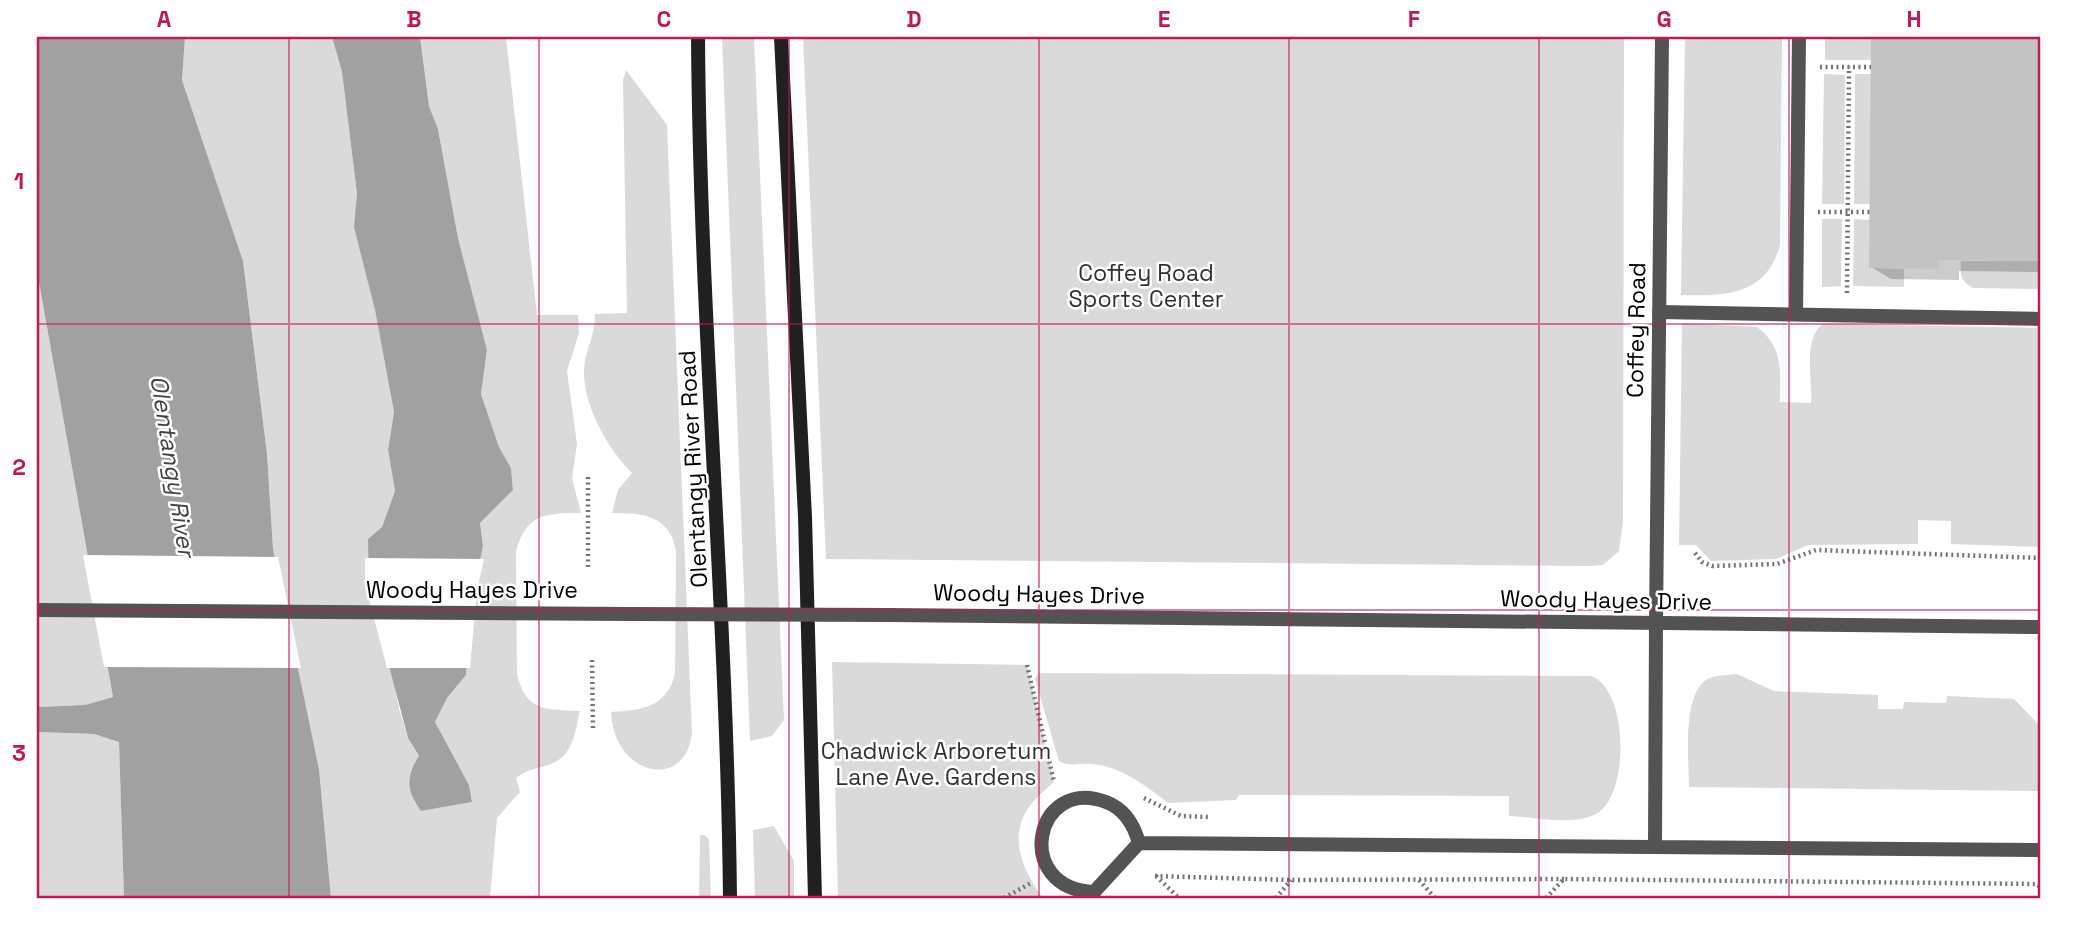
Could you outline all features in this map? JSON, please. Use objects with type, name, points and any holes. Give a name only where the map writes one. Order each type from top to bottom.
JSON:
[{"type":"main road","name":"Olentangy River Road","points":[[698,37],[699,125],[721,565],[730,898]]},
{"type":"main road","points":[[781,37],[804,503],[815,898]]},
{"type":"street","name":"Coffey Road","points":[[1654,847],[1662,37]]},
{"type":"street","points":[[1796,314],[1799,37]]},
{"type":"street","points":[[1659,312],[2041,319]]},
{"type":"street","name":"Woody Hayes Drive","points":[[37,610],[890,615],[2041,628]]},
{"type":"street","points":[[1139,843],[1134,826],[1112,804],[1097,799],[1079,798],[1064,803],[1051,814],[1042,831],[1041,849],[1045,866],[1058,881],[1073,891],[1093,895],[1139,843],[2041,850]]},
{"type":"path","points":[[1818,67],[1871,67]]},
{"type":"path","points":[[1847,315],[1849,67]]},
{"type":"path","points":[[1816,212],[1870,212]]},
{"type":"path","points":[[588,475],[588,567]]},
{"type":"path","points":[[1695,553],[1702,562],[1712,566],[1777,564],[1816,550],[2041,558]]},
{"type":"path","points":[[592,660],[593,728]]},
{"type":"path","points":[[1027,665],[1054,782]]},
{"type":"path","points":[[1179,898],[1155,876],[1290,880],[1563,879],[2037,884],[2041,888]]},
{"type":"path","points":[[1546,898],[1563,879]]},
{"type":"path","points":[[1276,898],[1290,880]]},
{"type":"path","points":[[1419,880],[1435,898]]},
{"type":"path","points":[[1004,898],[1032,882]]},
{"type":"green space","points":[[185,37],[332,37],[342,72],[357,195],[355,227],[375,310],[394,412],[388,450],[395,491],[382,527],[368,539],[399,709],[408,738],[419,757],[411,772],[409,784],[412,797],[421,811],[472,802],[469,785],[435,722],[447,698],[466,675],[474,589],[483,546],[480,523],[513,490],[511,468],[499,447],[481,394],[487,350],[458,238],[438,129],[429,106],[420,37],[506,37],[537,315],[578,315],[579,333],[567,371],[577,444],[572,478],[581,513],[539,518],[531,523],[520,539],[516,552],[517,674],[521,687],[532,702],[548,709],[580,711],[572,741],[565,754],[553,763],[530,770],[516,778],[520,792],[497,818],[490,898],[331,898],[319,769],[273,549],[267,454],[243,261],[182,80]]},
{"type":"green space","points":[[722,37],[754,37],[784,720],[772,736],[750,741]]},
{"type":"green space","name":"Coffey Road Sports Center","points":[[803,37],[1624,37],[1623,521],[1619,551],[1603,565],[1589,566],[826,559]]},
{"type":"green space","points":[[1685,37],[1782,37],[1780,245],[1774,262],[1765,274],[1742,290],[1728,293],[1681,295]]},
{"type":"green space","points":[[1825,37],[1871,37],[1871,60],[1825,60]]},
{"type":"green space","points":[[626,70],[667,125],[692,733],[687,752],[677,764],[664,769],[650,769],[636,762],[624,751],[615,734],[611,712],[651,705],[666,694],[671,685],[675,674],[676,550],[667,529],[653,518],[612,513],[618,490],[632,473],[603,435],[589,403],[584,371],[595,314],[627,313],[623,80]]},
{"type":"green space","points":[[1824,74],[1845,75],[1844,204],[1822,204]]},
{"type":"green space","points":[[1855,74],[1871,74],[1871,204],[1854,204]]},
{"type":"green space","points":[[1822,219],[1842,219],[1841,286],[1822,287]]},
{"type":"green space","points":[[1854,219],[1870,220],[1869,268],[1904,269],[1904,287],[1853,286]]},
{"type":"green space","points":[[1961,261],[2041,261],[2041,289],[1973,288],[1962,277]]},
{"type":"green space","points":[[37,271],[113,697],[85,705],[37,707]]},
{"type":"green space","points":[[1682,323],[1757,327],[1772,343],[1779,360],[1780,402],[1811,403],[1811,349],[1813,339],[1823,324],[2041,328],[2041,547],[1951,544],[1951,521],[1918,520],[1918,544],[1808,545],[1776,559],[1711,561],[1696,545],[1679,545]]},
{"type":"green space","name":"Chadwick Arboretum Lane Ave. Gardens","points":[[832,662],[1027,665],[1054,782],[1027,810],[1021,821],[1019,845],[1025,868],[1043,898],[838,898]]},
{"type":"green space","points":[[1038,673],[1591,676],[1604,685],[1613,701],[1618,721],[1619,766],[1615,787],[1607,803],[1596,814],[1577,820],[1509,816],[1509,796],[1239,795],[1236,800],[1168,803],[1122,772],[1101,765],[1067,764],[1059,761],[1035,679]]},
{"type":"green space","points":[[1737,674],[1774,691],[1878,695],[1878,709],[1903,709],[1904,702],[1946,703],[1947,696],[2014,699],[2041,727],[2041,791],[1689,787],[1688,744],[1694,696],[1710,678]]},
{"type":"green space","points":[[37,732],[94,734],[119,741],[124,898],[37,898]]},
{"type":"green space","points":[[774,826],[794,861],[794,898],[755,898],[753,830]]},
{"type":"green space","points":[[700,835],[709,839],[711,898],[699,898]]},
{"type":"water","name":"Olentangy River","points":[[37,37],[185,37],[182,80],[243,261],[267,454],[273,549],[319,769],[331,898],[124,898],[119,742],[94,734],[37,732],[37,707],[85,705],[113,697],[37,271]]},
{"type":"water","points":[[332,37],[420,37],[429,106],[438,129],[458,238],[487,350],[481,394],[499,447],[511,468],[513,490],[480,523],[483,546],[474,589],[466,675],[447,698],[435,722],[469,785],[472,802],[421,811],[412,797],[409,784],[411,771],[419,756],[408,738],[369,583],[368,539],[382,527],[395,491],[388,450],[394,412],[375,310],[354,227],[357,194],[342,72]]},
{"type":"pier","points":[[83,555],[278,557],[301,668],[104,667]]},
{"type":"pier","points":[[365,558],[484,559],[477,590],[470,668],[387,668],[365,584]]},
{"type":"building","points":[[1871,37],[2041,37],[2041,261],[1939,260],[1939,269],[1869,268]]}]
